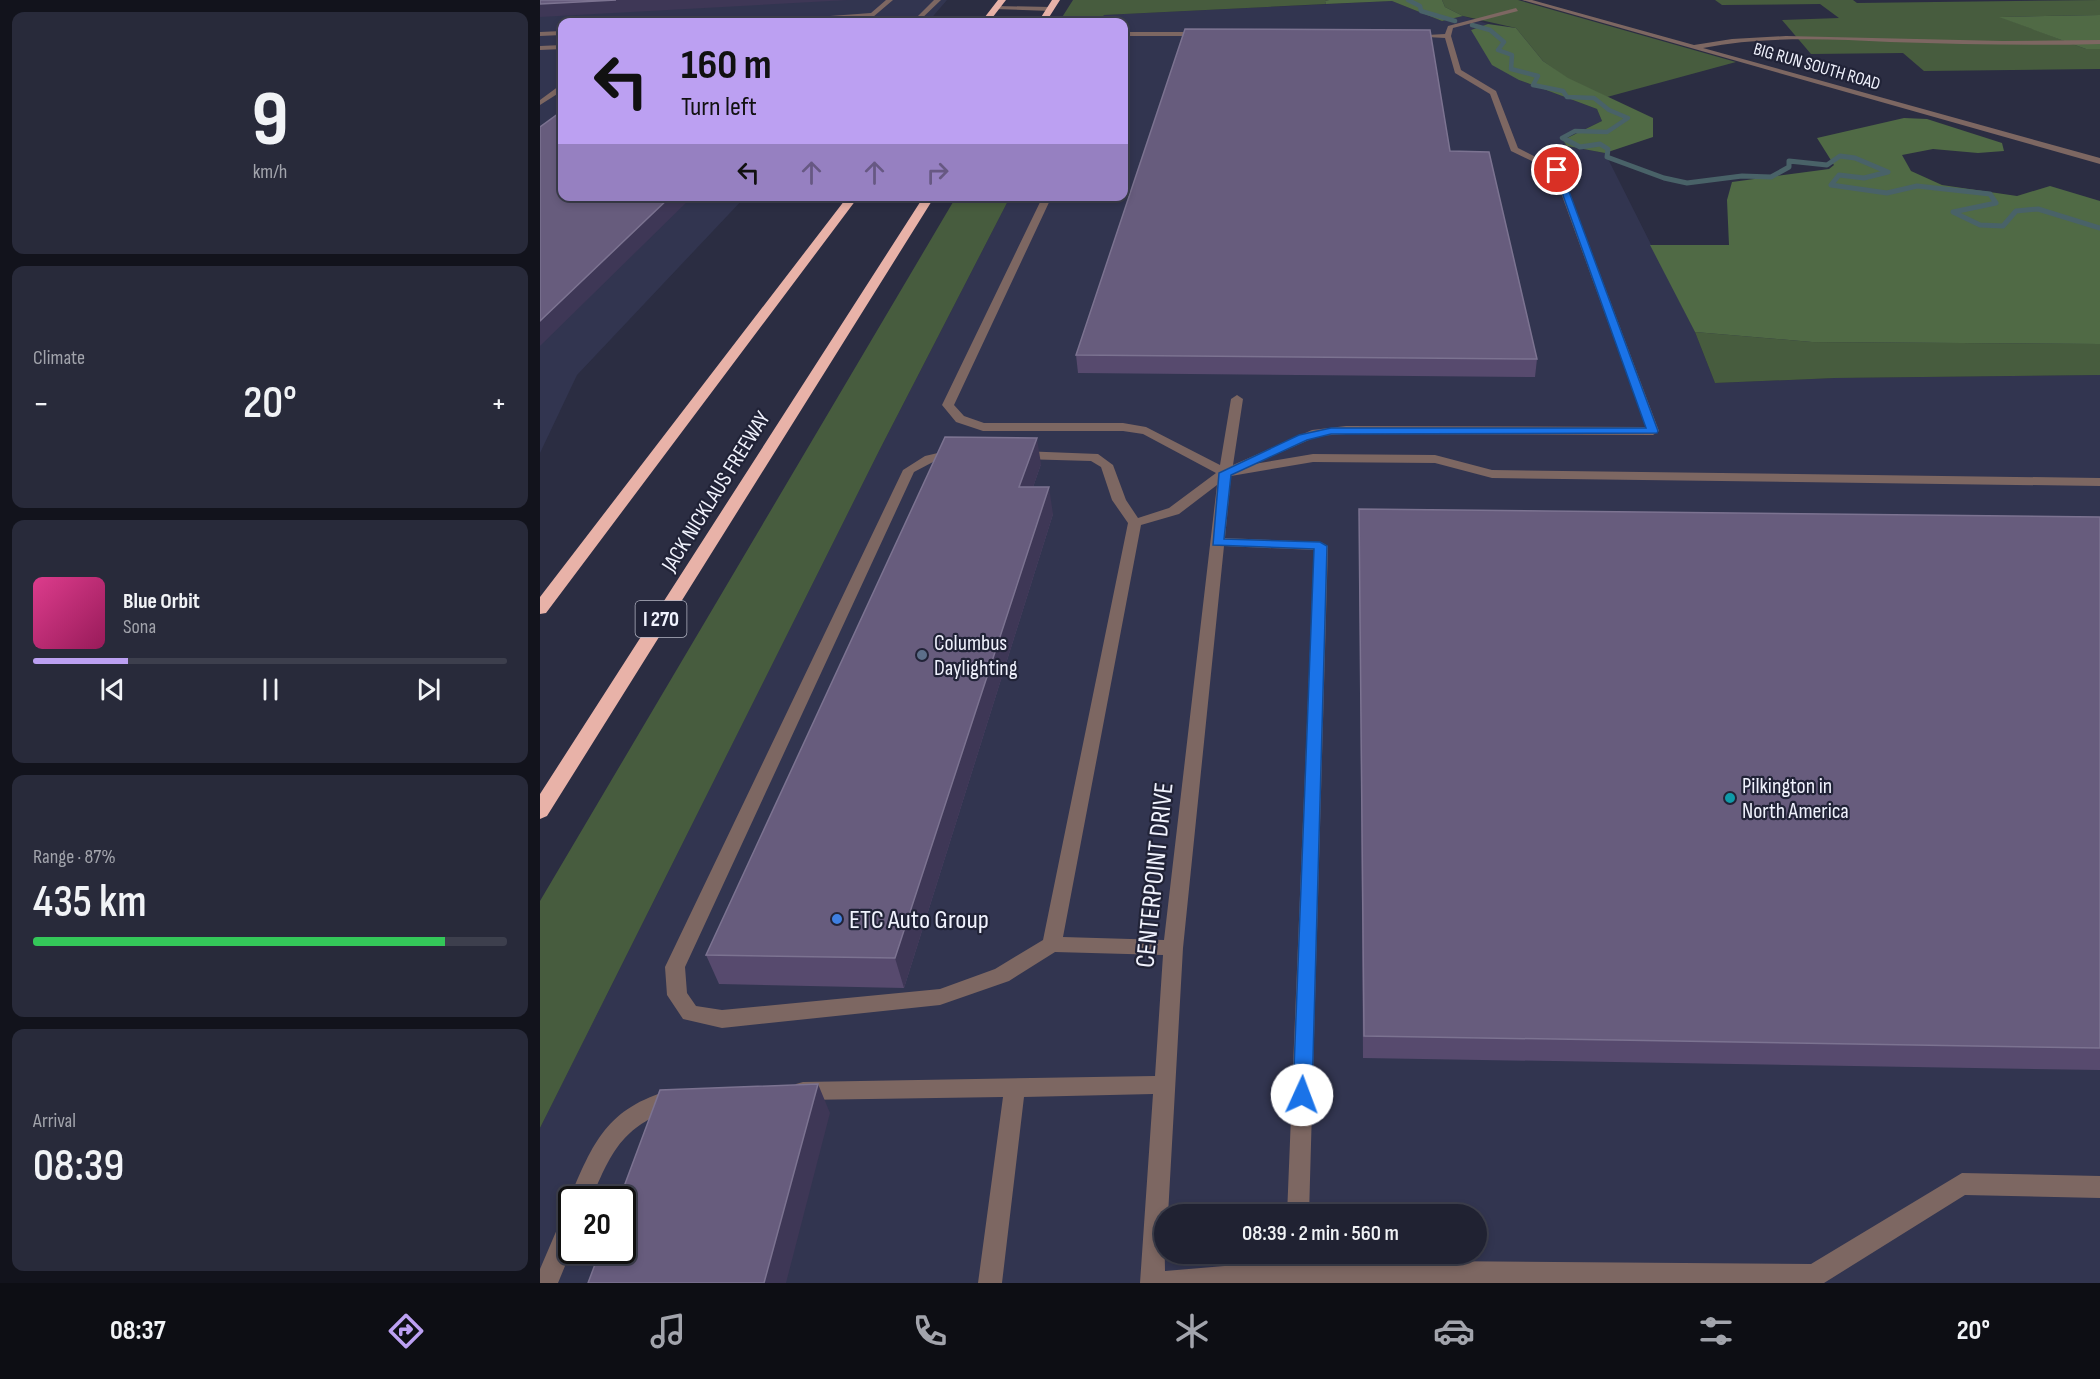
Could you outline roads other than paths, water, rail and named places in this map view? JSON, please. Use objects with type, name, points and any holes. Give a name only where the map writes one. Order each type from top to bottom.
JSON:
[{"type":"highway","points":[[989,18],[1002,0]]},
{"type":"highway","points":[[1045,18],[1056,0]]},
{"type":"highway","points":[[540,609],[850,201]]},
{"type":"highway","name":"JACK NICKLAUS FREEWAY","points":[[540,811],[927,201]]},
{"type":"street","points":[[845,18],[873,15],[890,0]]},
{"type":"street","points":[[919,18],[938,0]]},
{"type":"street","name":"BIG RUN SOUTH ROAD","points":[[1525,0],[2100,161]]},
{"type":"street","points":[[996,8],[1051,9]]},
{"type":"street","points":[[1135,523],[1173,511],[1225,473],[1290,443],[1326,432],[1653,431],[1557,170],[1514,149],[1493,93],[1458,71],[1448,36],[1450,27],[1516,10]]},
{"type":"street","points":[[540,34],[558,33]]},
{"type":"street","points":[[1128,34],[1213,34]]},
{"type":"street","points":[[1401,36],[1448,36]]},
{"type":"street","points":[[1693,47],[1721,41],[1765,38],[1942,39],[2023,44],[2100,42]]},
{"type":"street","points":[[540,48],[558,47]]},
{"type":"street","points":[[540,104],[558,91]]},
{"type":"street","points":[[1046,201],[948,405],[960,419],[983,427],[1123,427],[1146,430],[1225,473],[1313,458],[1435,459],[1492,474],[2100,482]]},
{"type":"street","name":"CENTERPOINT DRIVE","points":[[1152,1283],[1173,948],[1225,473],[1237,399]]},
{"type":"street","points":[[967,453],[929,459],[909,470],[675,967],[677,995],[690,1013],[722,1019],[940,997],[1002,975],[1052,944],[1173,948]]},
{"type":"street","points":[[1002,454],[1094,457],[1107,465],[1119,500],[1135,523],[1052,944]]},
{"type":"street","points":[[1217,542],[1320,546],[1298,1204]]},
{"type":"street","points":[[779,1091],[1163,1085]]},
{"type":"street","points":[[990,1283],[1015,1087]]},
{"type":"street","points":[[585,1186],[598,1154],[627,1118],[666,1100],[687,1096]]},
{"type":"street","points":[[1337,1264],[1814,1276],[1962,1184],[2100,1187]]},
{"type":"street","points":[[546,1283],[558,1254]]},
{"type":"street","points":[[1158,1283],[1290,1264]]},
{"type":"waterway","points":[[1408,0],[1420,6],[1421,11],[1455,21]]},
{"type":"waterway","points":[[1472,25],[1490,30],[1504,42],[1498,50],[1512,55],[1511,69],[1538,76],[1533,85],[1563,91],[1567,97],[1594,98],[1609,110],[1628,118],[1607,132],[1575,131],[1562,138],[1568,141]]},
{"type":"waterway","points":[[1565,139],[1580,147],[1600,144],[1608,149],[1607,157],[1664,178],[1687,183],[1742,176],[1771,177],[1789,167],[1789,161],[1827,165],[1840,156],[1855,158],[1888,172],[1864,178],[1839,175],[1831,185],[1887,193],[1917,186],[1990,194],[1996,203],[1953,212],[1980,225],[2003,226],[2016,211],[2038,209],[2100,228]]},
{"type":"place","name":"Columbus Daylighting","points":[[922,655]]},
{"type":"place","name":"Pilkington in North America","points":[[1730,798]]},
{"type":"place","name":"ETC Auto Group","points":[[837,919]]}]
